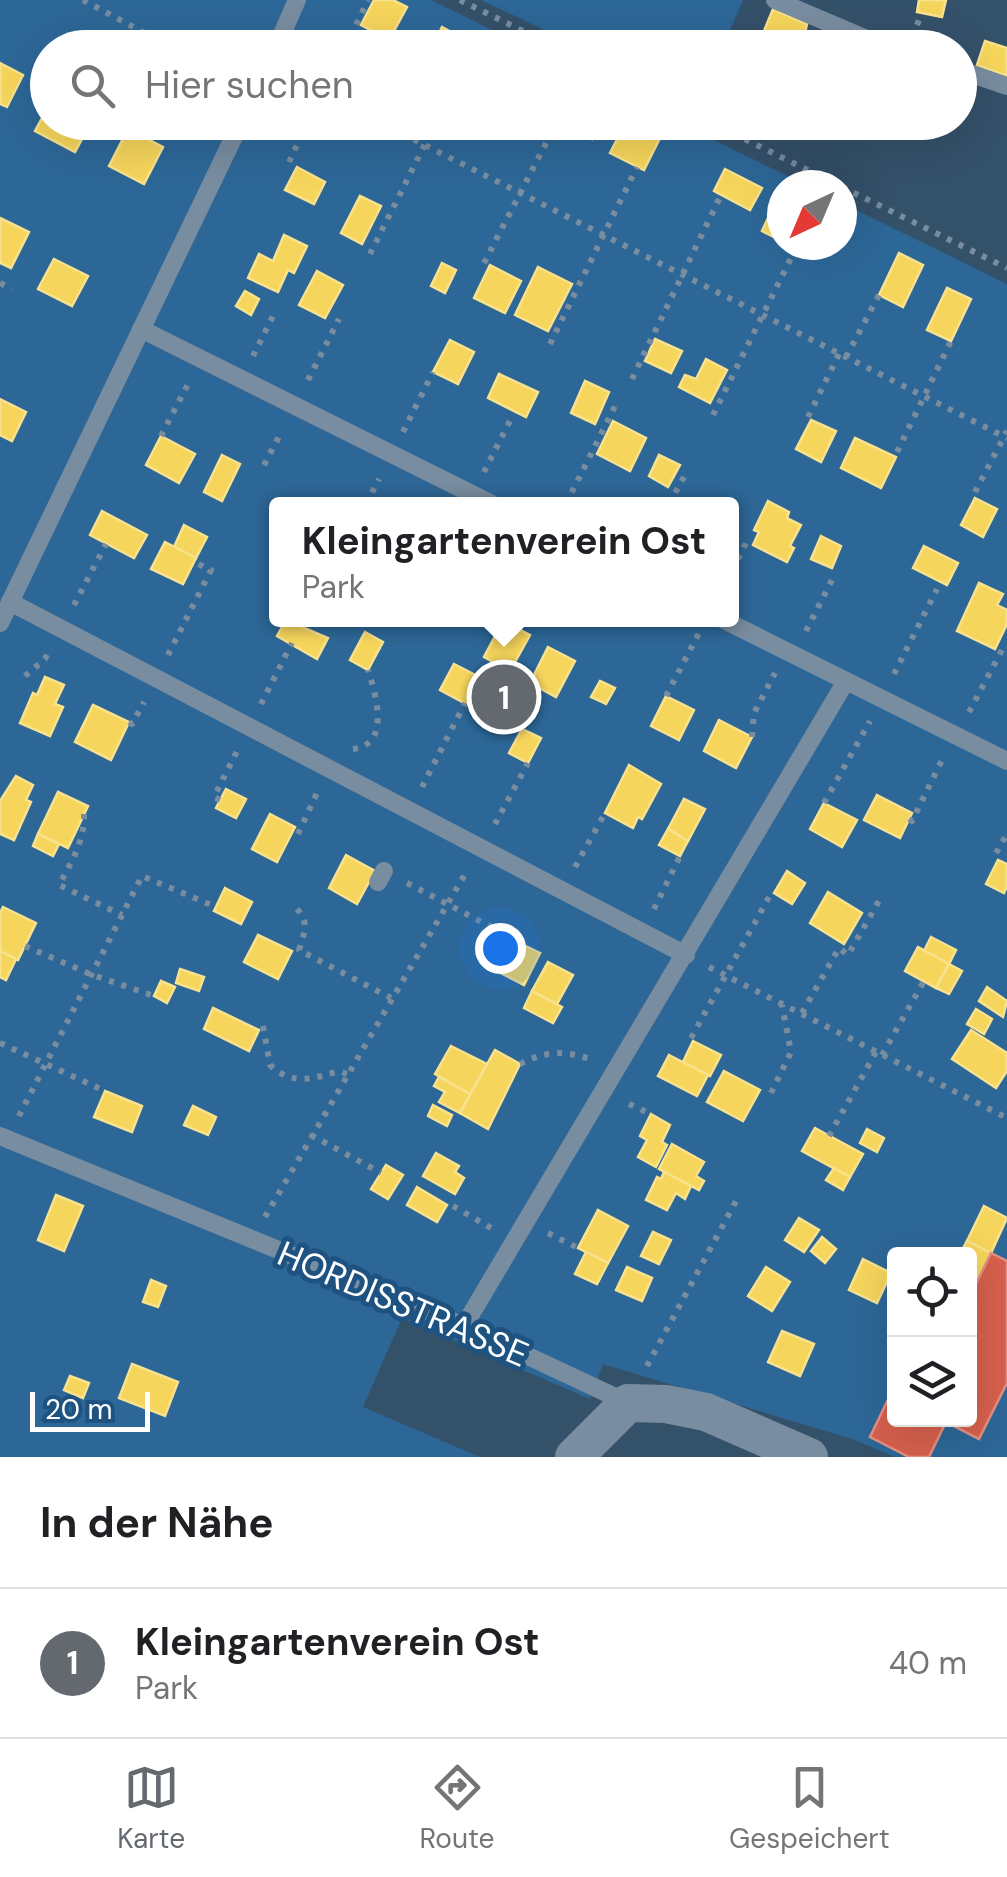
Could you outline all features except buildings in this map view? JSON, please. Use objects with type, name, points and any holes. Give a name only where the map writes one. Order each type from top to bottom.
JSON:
[{"type":"street","points":[[574,1457],[628,1402]]},
{"type":"street","name":"HORDISSTRASSE","points":[[628,1402],[706,1412],[809,1457]]},
{"type":"lane","points":[[284,30],[297,0]]},
{"type":"lane","points":[[775,0],[846,30]]},
{"type":"lane","points":[[977,76],[1007,86]]},
{"type":"lane","points":[[0,623],[232,140]]},
{"type":"lane","points":[[141,329],[477,497]]},
{"type":"lane","points":[[10,602],[686,956]]},
{"type":"lane","points":[[738,627],[1007,761]]},
{"type":"lane","points":[[464,1326],[846,681]]},
{"type":"lane","name":"HORDISSTRASSE","points":[[4,1138],[464,1326],[628,1402]]},
{"type":"path","points":[[82,0],[139,30]]},
{"type":"path","points":[[354,30],[368,0]]},
{"type":"path","points":[[460,0],[521,30]]},
{"type":"path","points":[[915,30],[922,13]]},
{"type":"path","points":[[290,162],[300,140]]},
{"type":"path","points":[[414,140],[1006,435],[975,492]]},
{"type":"path","points":[[370,254],[428,140]]},
{"type":"path","points":[[484,263],[548,140]]},
{"type":"path","points":[[747,140],[808,170]]},
{"type":"path","points":[[550,344],[637,167]]},
{"type":"path","points":[[857,194],[1007,268]]},
{"type":"path","points":[[632,379],[721,195]]},
{"type":"path","points":[[713,415],[790,260]]},
{"type":"path","points":[[0,282],[12,289]]},
{"type":"path","points":[[808,417],[879,295]]},
{"type":"path","points":[[242,379],[276,310]]},
{"type":"path","points":[[264,464],[339,319]]},
{"type":"path","points":[[897,452],[950,341]]},
{"type":"path","points":[[161,436],[201,359]]},
{"type":"path","points":[[569,497],[614,406]]},
{"type":"path","points":[[473,495],[512,417]]},
{"type":"path","points":[[673,497],[684,476]]},
{"type":"path","points":[[739,557],[749,538]]},
{"type":"path","points":[[61,628],[106,544]]},
{"type":"path","points":[[156,678],[210,570],[194,562]]},
{"type":"path","points":[[752,737],[754,713],[834,576]]},
{"type":"path","points":[[666,696],[702,627]]},
{"type":"path","points":[[220,800],[214,797],[292,643]]},
{"type":"path","points":[[298,834],[338,750],[364,748],[373,738],[378,726],[377,707],[368,670]]},
{"type":"path","points":[[410,811],[465,704]]},
{"type":"path","points":[[252,1240],[528,762]]},
{"type":"path","points":[[562,890],[606,813]]},
{"type":"path","points":[[84,814],[80,840],[59,886],[122,914]]},
{"type":"path","points":[[996,853],[1007,834]]},
{"type":"path","points":[[642,932],[680,856]]},
{"type":"path","points":[[4,1138],[142,876],[216,907]]},
{"type":"path","points":[[691,1038],[769,896]]},
{"type":"path","points":[[802,1013],[839,948],[848,955],[880,899]]},
{"type":"path","points":[[447,904],[501,932],[488,959]]},
{"type":"path","points":[[297,909],[306,918],[299,950],[391,998]]},
{"type":"path","points":[[25,946],[154,996]]},
{"type":"path","points":[[686,956],[1007,1118]]},
{"type":"path","points":[[829,1136],[924,981]]},
{"type":"path","points":[[772,1093],[791,1052],[781,1003]]},
{"type":"path","points":[[262,1026],[270,1064],[287,1079],[339,1071],[346,1074]]},
{"type":"path","points":[[0,1044],[105,1090]]},
{"type":"path","points":[[520,1064],[547,1052],[572,1053],[615,1073]]},
{"type":"path","points":[[311,1135],[381,1173]]},
{"type":"path","points":[[628,1402],[736,1201]]},
{"type":"path","points":[[453,1206],[515,1241]]},
{"type":"shaded area","points":[[0,0],[431,0],[492,30],[30,30],[30,140],[714,140],[775,170],[767,170],[767,260],[857,260],[857,210],[1007,284],[1007,1457],[895,1457],[852,1439],[603,1364],[590,1399],[402,1318],[363,1407],[480,1457],[0,1457]]},
{"type":"shaded area","points":[[481,0],[743,0],[730,30],[545,30]]},
{"type":"place","name":"Kleingartenverein Ost","points":[[504,697]]}]
